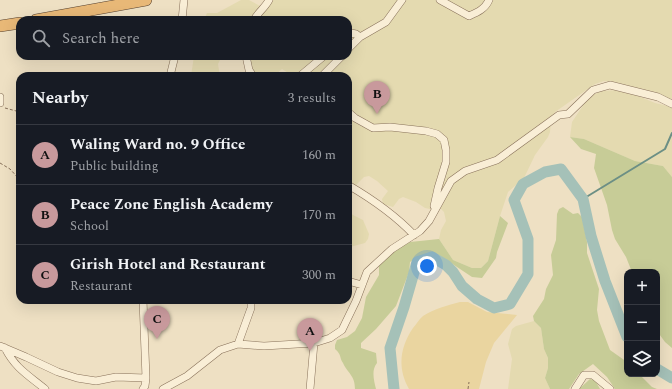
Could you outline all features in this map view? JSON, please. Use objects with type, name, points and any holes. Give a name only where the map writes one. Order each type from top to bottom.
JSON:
[{"type":"highway","points":[[58,16],[146,0]]},
{"type":"highway","points":[[0,26],[16,24]]},
{"type":"street","points":[[182,16],[184,0]]},
{"type":"street","points":[[256,16],[258,12],[266,6],[269,0]]},
{"type":"street","points":[[352,45],[360,37],[386,22],[402,0]]},
{"type":"street","points":[[440,0],[469,16],[480,11],[487,5],[489,0]]},
{"type":"street","points":[[352,33],[360,37]]},
{"type":"street","points":[[171,72],[173,60]]},
{"type":"street","points":[[246,60],[250,72]]},
{"type":"street","points":[[305,72],[319,60]]},
{"type":"street","points":[[326,72],[338,60]]},
{"type":"street","points":[[163,389],[187,376],[220,350],[238,344],[264,346],[314,343],[330,338],[342,330],[356,302],[367,272],[392,249],[420,232],[429,221],[451,181],[465,171],[497,160],[507,154],[559,115],[568,114],[593,90],[610,85],[658,97],[672,104]]},
{"type":"street","points":[[0,97],[2,106]]},
{"type":"street","points":[[352,115],[373,128],[390,127],[426,131],[437,134],[444,140],[446,162],[438,188],[433,212]]},
{"type":"street","points":[[352,187],[376,202],[404,224],[414,235]]},
{"type":"street","points":[[352,282],[362,285]]},
{"type":"street","points":[[143,304],[146,388]]},
{"type":"street","points":[[238,344],[251,308],[251,304]]},
{"type":"street","points":[[310,389],[314,343]]},
{"type":"street","points":[[3,347],[26,356],[58,372],[78,378],[96,381],[116,377],[146,378]]},
{"type":"street","points":[[3,347],[20,370],[45,389]]},
{"type":"street","points":[[575,389],[584,375],[593,375],[610,389]]},
{"type":"path","points":[[2,106],[16,111]]},
{"type":"path","points":[[0,163],[10,169],[16,176]]},
{"type":"path","points":[[468,382],[468,389]]},
{"type":"shaded area","points":[[241,0],[249,0],[262,7],[268,0],[672,0],[672,99],[633,89],[619,83],[604,81],[595,84],[555,112],[551,121],[548,137],[535,155],[524,178],[508,192],[488,261],[481,268],[476,269],[453,260],[439,239],[441,230],[446,221],[444,212],[437,205],[432,205],[430,209],[425,208],[416,202],[403,197],[399,199],[393,207],[383,204],[382,199],[388,191],[369,176],[364,177],[352,187],[352,72],[287,72],[282,69],[279,72],[255,72],[252,69],[250,60],[352,60],[352,16],[206,16],[207,13],[217,13]]},
{"type":"shaded area","points":[[193,60],[220,60],[218,64],[219,72],[192,72]]},
{"type":"shaded area","points":[[621,90],[655,103],[672,107],[672,177],[663,166],[635,161],[584,139],[570,137],[572,122],[588,98],[601,91]]},
{"type":"shaded area","points":[[352,214],[363,220],[369,234],[365,243],[352,246]]},
{"type":"shaded area","points":[[534,321],[541,328],[544,349],[548,358],[548,368],[545,378],[550,389],[508,389],[512,359],[508,344],[512,329],[516,326]]},
{"type":"green space","points":[[570,137],[584,139],[635,161],[663,166],[672,177],[672,348],[660,335],[660,269],[631,269],[626,257],[615,239],[612,230],[607,205],[594,168],[596,154],[581,149]]},
{"type":"green space","points":[[563,207],[573,214],[578,213],[582,217],[587,242],[587,253],[599,289],[597,310],[599,321],[610,350],[624,360],[624,377],[642,377],[652,387],[657,389],[615,389],[607,377],[593,364],[579,374],[569,389],[550,389],[545,378],[548,368],[548,358],[544,349],[541,328],[534,321],[533,316],[544,299],[546,289],[553,275],[551,255],[556,240],[557,214],[559,209]]},
{"type":"green space","points":[[500,216],[508,223],[496,258],[482,278],[472,277],[439,255],[428,254],[410,262],[409,272],[396,306],[376,329],[361,343],[361,348],[376,353],[377,363],[374,369],[374,383],[376,389],[355,389],[353,378],[345,367],[339,353],[335,349],[335,345],[337,340],[347,337],[355,331],[362,318],[366,297],[379,275],[379,265],[384,257],[410,242],[439,239],[453,260],[472,268],[481,268],[488,261]]},
{"type":"green space","points":[[590,379],[595,380],[600,389],[579,389]]},
{"type":"sand","points":[[460,302],[468,302],[487,312],[517,315],[494,343],[486,362],[479,389],[409,389],[403,373],[402,358],[405,343],[413,328],[423,316],[436,309]]},
{"type":"waterway","points":[[583,199],[665,149],[672,133]]},
{"type":"waterway","points":[[394,389],[390,348],[417,262],[432,257],[446,265],[453,272],[462,286],[477,299],[494,308],[510,304],[528,274],[528,239],[514,200],[523,184],[545,172],[561,169],[583,199],[591,236],[605,281],[624,329]]},
{"type":"waterway","points":[[660,371],[672,378]]},
{"type":"place","name":"Peace Zone English Academy","points":[[377,114]]},
{"type":"place","name":"Girish Hotel and Restaurant","points":[[157,339]]},
{"type":"place","name":"Waling Ward no. 9 Office","points":[[310,351]]}]
